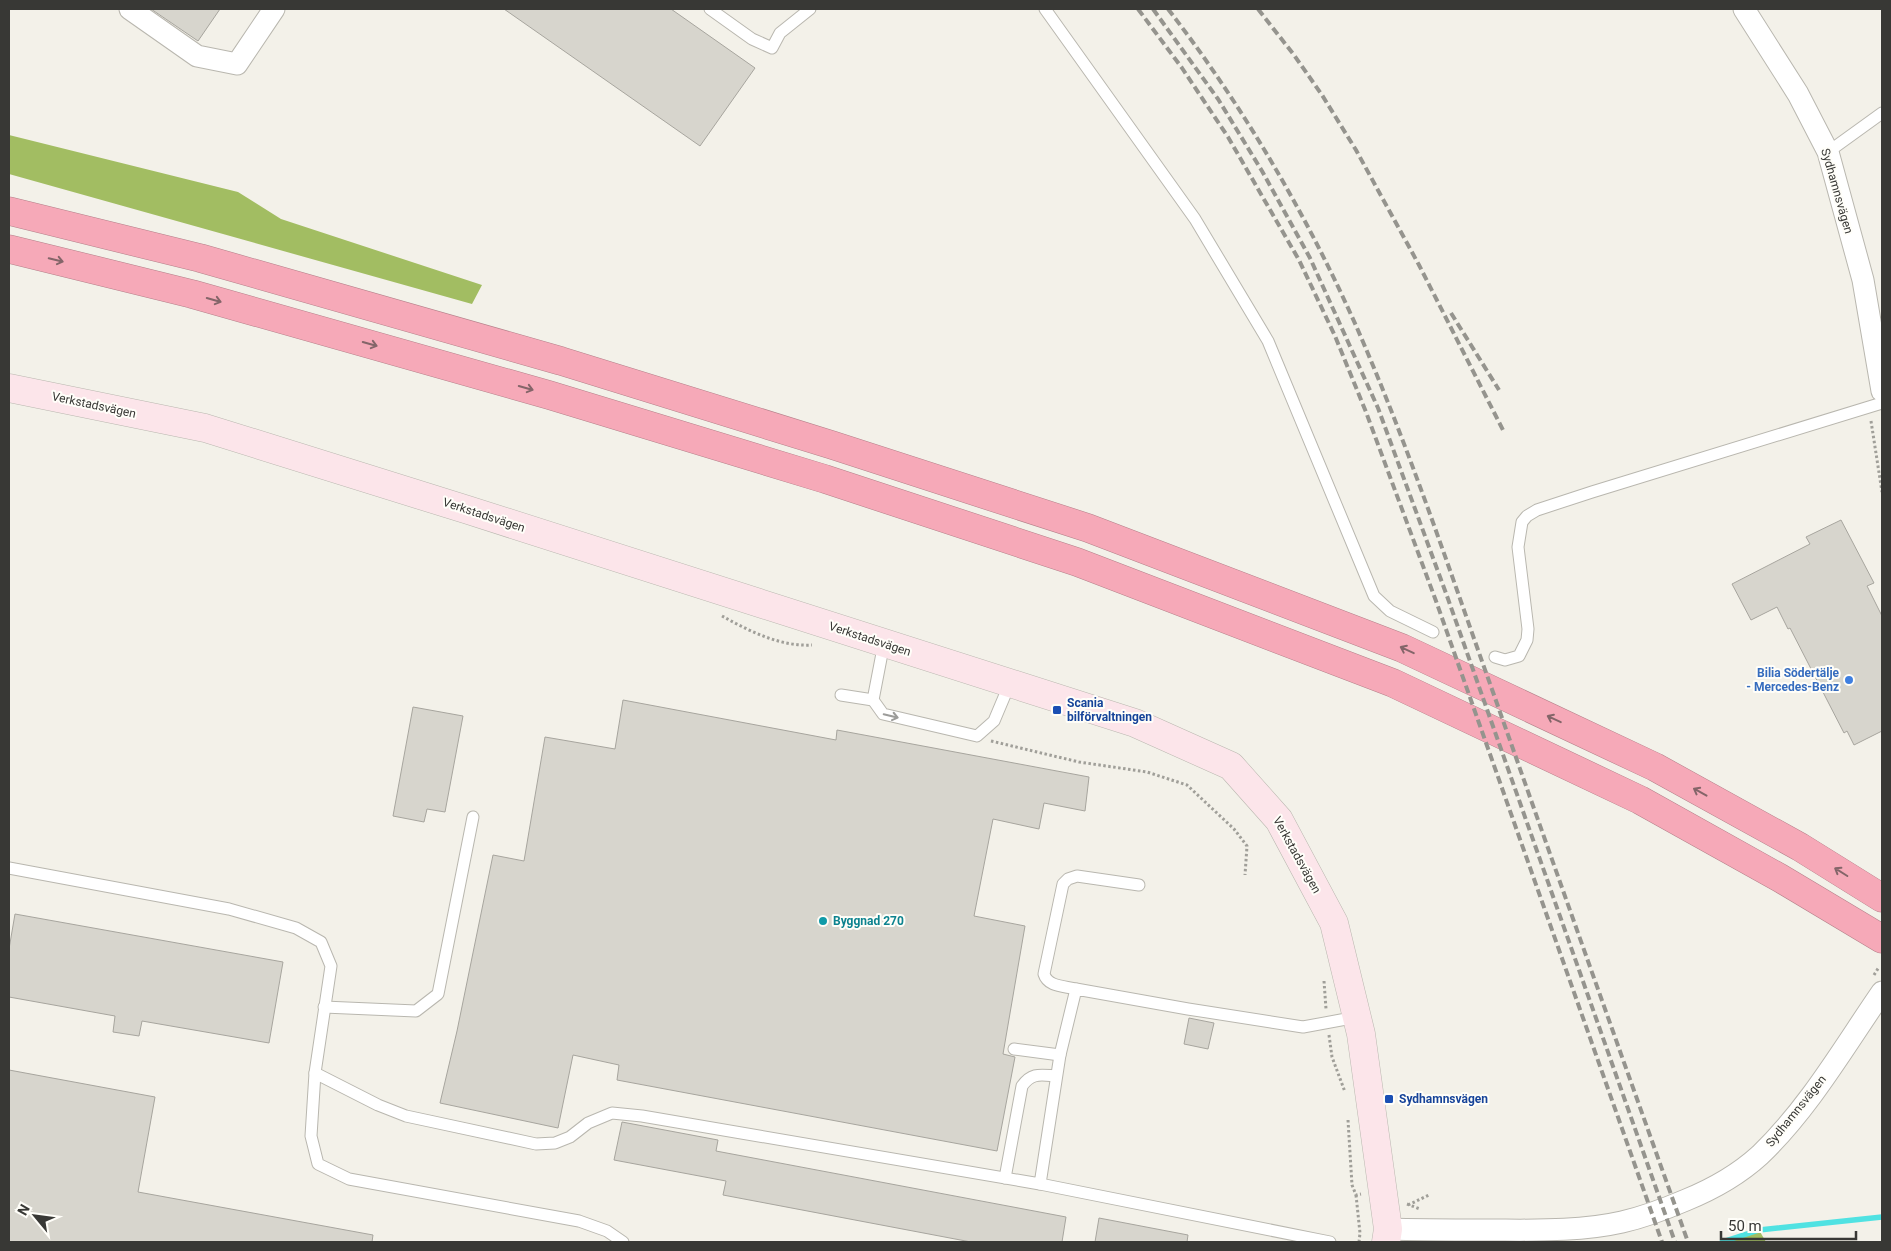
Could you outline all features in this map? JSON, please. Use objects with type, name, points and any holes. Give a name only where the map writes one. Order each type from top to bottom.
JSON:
[{"type":"highway","points":[[9,211],[200,258],[561,360],[1088,528],[1402,648],[1655,767],[1800,847],[1882,898]]},
{"type":"highway","points":[[9,249],[192,294],[549,395],[825,479],[1076,562],[1393,683],[1640,800],[1780,878],[1882,939]]},
{"type":"main road","name":"Verkstadsvägen","points":[[9,388],[205,428],[1135,723],[1231,766],[1279,820],[1334,923],[1361,1034],[1383,1193],[1387,1236]]},
{"type":"street","points":[[130,9],[197,56],[237,64],[274,9]]},
{"type":"street","name":"Sydhamnsvägen","points":[[1744,9],[1798,94],[1828,152],[1863,280],[1876,399]]},
{"type":"street","name":"Sydhamnsvägen","points":[[1387,1236],[1585,1228],[1620,1222],[1654,1213],[1711,1190],[1735,1175],[1759,1155],[1788,1125],[1818,1087],[1876,986]]},
{"type":"lane","points":[[710,9],[752,39],[772,48],[780,33],[810,9]]},
{"type":"lane","points":[[1045,9],[1195,219],[1268,341],[1374,596],[1390,611],[1433,632]]},
{"type":"lane","points":[[1828,152],[1882,113]]},
{"type":"lane","points":[[1495,657],[1505,660],[1519,656],[1526,640],[1528,617],[1518,547],[1522,522],[1527,516],[1537,510],[1876,399],[1882,403]]},
{"type":"lane","points":[[872,700],[884,643]]},
{"type":"lane","points":[[841,695],[872,700],[883,714],[977,736],[994,721],[1010,683]]},
{"type":"lane","points":[[324,1007],[416,1011],[438,994],[473,816]]},
{"type":"lane","points":[[9,868],[229,909],[296,928],[321,942],[330,966],[315,1073],[311,1136],[318,1164],[349,1179],[580,1221],[607,1231],[622,1242]]},
{"type":"lane","points":[[1139,885],[1077,876],[1068,879],[1063,884],[1044,974],[1046,980],[1076,989],[1188,1010],[1302,1027],[1357,1017]]},
{"type":"lane","points":[[1040,1184],[1056,1076],[1076,989]]},
{"type":"lane","points":[[1014,1049],[1060,1055]]},
{"type":"lane","points":[[315,1073],[378,1105],[406,1116],[536,1144],[555,1143],[570,1137],[588,1123],[612,1113],[1040,1184],[1330,1242]]},
{"type":"lane","points":[[1005,1178],[1022,1086],[1027,1079],[1033,1076],[1056,1076]]},
{"type":"path","points":[[1876,399],[1882,492]]},
{"type":"path","points":[[717,613],[750,631],[798,646],[814,645]]},
{"type":"path","points":[[977,736],[998,744],[1078,762],[1147,772],[1187,785],[1234,829],[1247,846],[1245,875]]},
{"type":"path","points":[[1876,986],[1879,967]]},
{"type":"path","points":[[1323,973],[1332,1057],[1347,1098]]},
{"type":"path","points":[[1348,1117],[1352,1185],[1356,1195],[1360,1233],[1359,1242]]},
{"type":"path","points":[[1356,1195],[1395,1192],[1408,1205],[1423,1210]]},
{"type":"path","points":[[1408,1205],[1429,1195]]},
{"type":"green space","points":[[9,135],[238,192],[281,219],[482,285],[472,304],[9,174]]},
{"type":"green space","points":[[1759,1230],[1766,1242],[1722,1242]]},
{"type":"building","points":[[151,9],[220,9],[198,41]]},
{"type":"building","points":[[504,9],[671,9],[755,68],[700,146]]},
{"type":"building","name":"Bilia Södertälje - Mercedes-Benz","points":[[1841,520],[1874,583],[1867,586],[1882,616],[1882,731],[1854,745],[1847,731],[1844,733],[1790,628],[1788,629],[1777,607],[1751,620],[1732,584],[1810,544],[1806,537]]},
{"type":"building","name":"Byggnad 270","points":[[623,700],[836,740],[837,730],[1089,777],[1085,811],[1044,803],[1039,829],[993,819],[974,916],[1025,926],[1003,1054],[1015,1057],[997,1151],[617,1080],[619,1065],[573,1055],[558,1128],[440,1103],[457,1031],[493,855],[524,861],[545,737],[615,749]]},
{"type":"building","points":[[413,707],[463,716],[445,812],[427,809],[424,822],[393,816]]},
{"type":"building","points":[[15,914],[283,962],[269,1043],[142,1021],[139,1036],[113,1032],[115,1016],[9,997],[9,949]]},
{"type":"building","points":[[1189,1018],[1214,1023],[1208,1049],[1184,1044]]},
{"type":"building","points":[[9,1070],[155,1097],[138,1192],[373,1235],[372,1242],[9,1242]]},
{"type":"building","points":[[622,1122],[718,1140],[716,1151],[1066,1217],[1062,1242],[971,1242],[723,1195],[726,1181],[614,1160]]},
{"type":"building","points":[[1099,1218],[1188,1235],[1187,1242],[1095,1242]]},
{"type":"waterway","points":[[1722,1242],[1759,1230],[1882,1217]]},
{"type":"railway","points":[[1138,9],[1182,68],[1228,137],[1299,260],[1335,336],[1366,412],[1436,601],[1662,1242]]},
{"type":"railway","points":[[1153,9],[1218,99],[1262,171],[1310,258],[1378,408],[1447,596],[1675,1242]]},
{"type":"railway","points":[[1168,9],[1222,84],[1272,162],[1338,286],[1376,373],[1429,510],[1688,1242]]},
{"type":"railway","points":[[1258,9],[1322,95],[1356,150],[1419,265],[1504,432]]},
{"type":"railway","points":[[1451,313],[1499,390]]},
{"type":"place","name":"Bilia Södertälje - Mercedes-Benz","points":[[1849,680]]},
{"type":"place","name":"Scania bilförvaltningen","points":[[1057,710]]},
{"type":"place","name":"Byggnad 270","points":[[823,921]]},
{"type":"place","name":"Sydhamnsvägen","points":[[1389,1099]]}]
